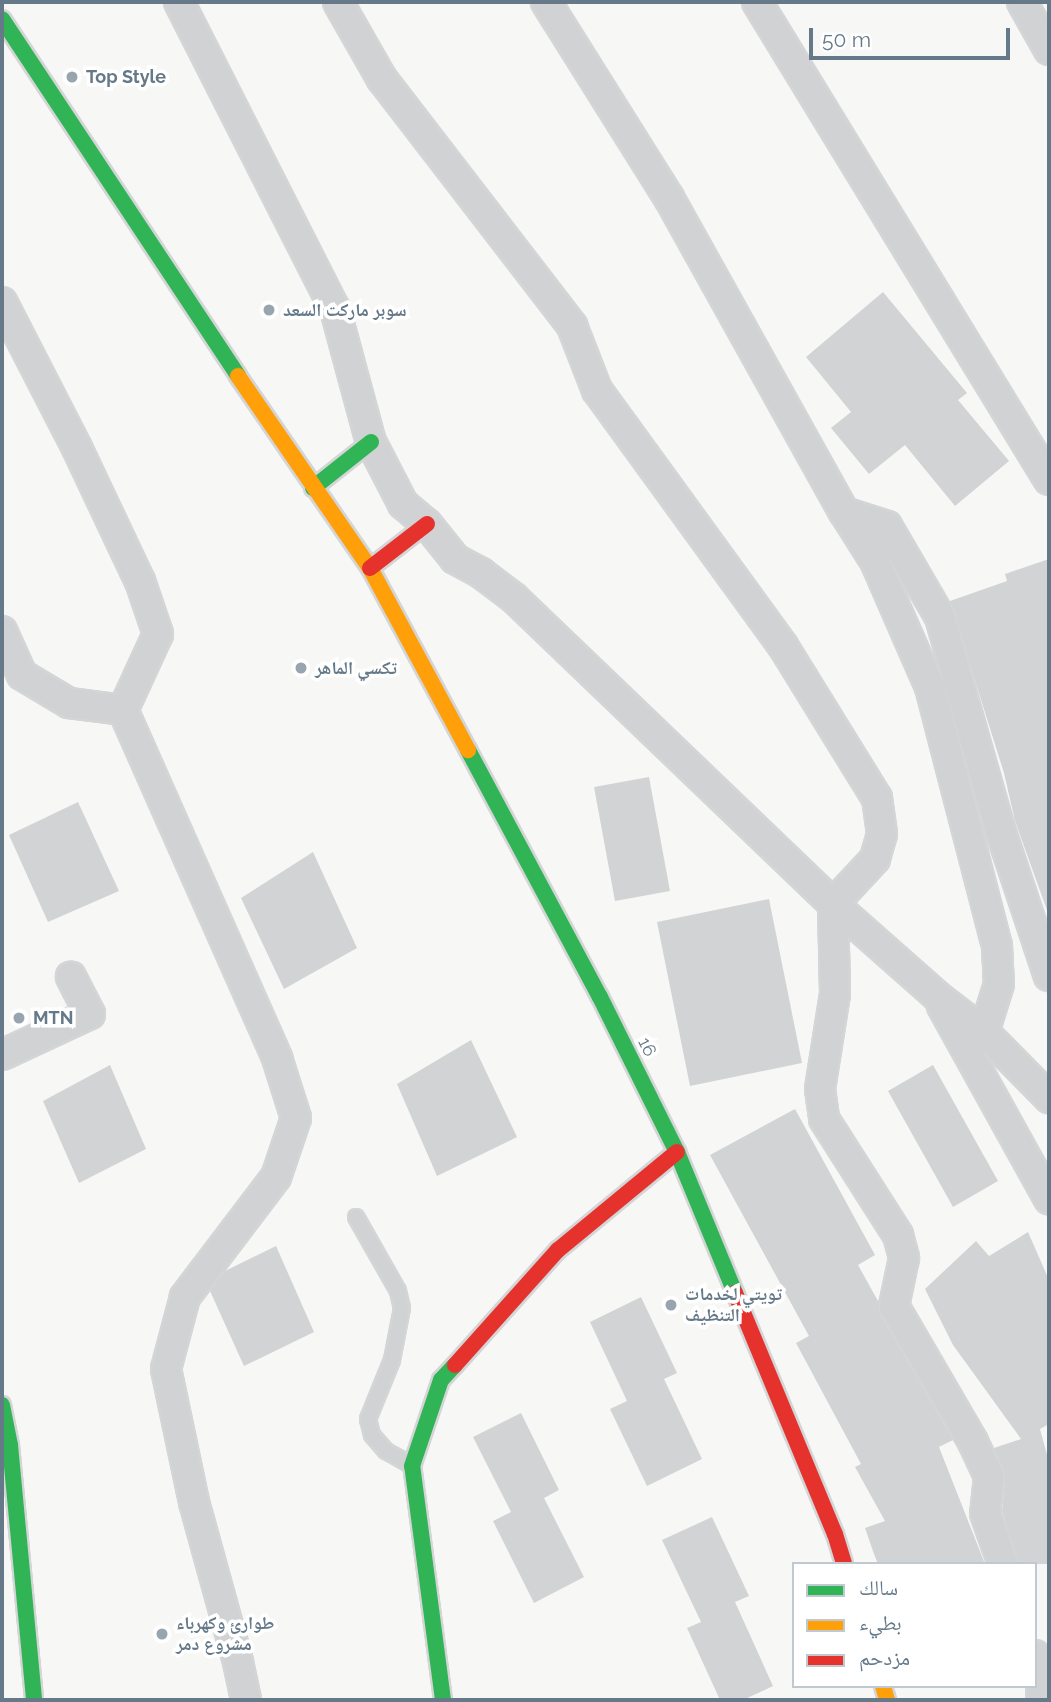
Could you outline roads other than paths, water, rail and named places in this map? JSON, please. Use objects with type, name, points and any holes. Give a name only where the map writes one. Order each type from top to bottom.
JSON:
[{"type":"street","points":[[179,2],[335,309],[372,442],[403,505],[427,524],[455,559],[481,573],[514,598],[833,904],[937,996],[984,1032],[1049,1098]]},
{"type":"street","points":[[338,2],[382,79],[572,326],[597,390],[783,646],[877,798],[882,834],[875,859],[833,904],[835,994],[820,1089],[824,1119],[898,1235],[904,1258],[894,1306],[973,1442],[989,1477],[985,1513],[1002,1562]]},
{"type":"street","points":[[546,2],[669,198],[844,512],[875,561],[930,687],[997,947],[999,984],[984,1032]]},
{"type":"street","points":[[757,2],[1049,480]]},
{"type":"street","points":[[1022,2],[1049,50]]},
{"type":"street","name":"16","points":[[2,19],[313,488],[370,568],[520,843],[677,1152],[835,1534],[843,1562]]},
{"type":"street","points":[[2,302],[77,448],[140,581],[158,634],[123,710],[277,1058],[296,1118],[276,1177],[185,1297],[166,1369],[194,1502],[246,1700]]},
{"type":"street","points":[[313,488],[372,442]]},
{"type":"street","points":[[844,512],[887,526],[940,617],[999,825],[1049,976]]},
{"type":"street","points":[[370,568],[427,524]]},
{"type":"street","points":[[2,631],[22,675],[69,703],[123,710]]},
{"type":"street","points":[[2,1055],[90,1014],[71,977]]},
{"type":"street","points":[[937,996],[1049,1199]]},
{"type":"street","points":[[443,1700],[412,1465],[441,1380],[558,1250],[677,1152]]},
{"type":"street","points":[[2,1405],[10,1445],[34,1700]]},
{"type":"street","points":[[1037,1661],[1041,1672],[1041,1700]]},
{"type":"lane","points":[[356,1217],[398,1291],[402,1308],[392,1360],[368,1419],[372,1435],[386,1451],[412,1465]]},
{"type":"place","name":"Top Style","points":[[72,77]]},
{"type":"place","name":"سوبر ماركت السعد","points":[[269,310]]},
{"type":"place","name":"تكسي الماهر","points":[[301,668]]},
{"type":"place","name":"MTN","points":[[19,1018]]},
{"type":"place","name":"تويتي لخدمات التنظيف","points":[[671,1305]]},
{"type":"place","name":"طوارئ وكهرباء مشروع دمر","points":[[162,1634]]}]
